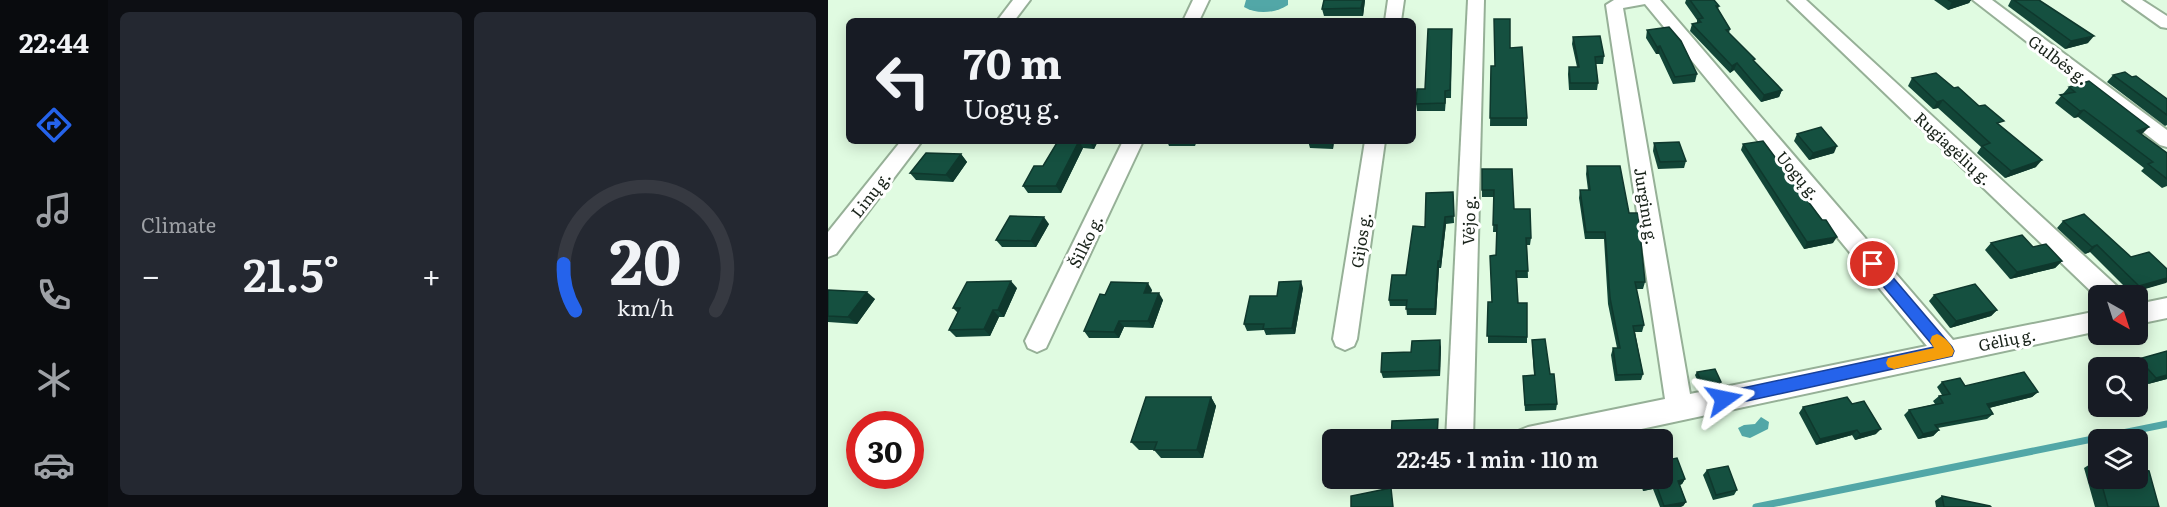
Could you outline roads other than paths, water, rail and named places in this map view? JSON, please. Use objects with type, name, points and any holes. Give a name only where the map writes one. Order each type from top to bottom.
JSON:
[{"type":"street","points":[[1007,18],[1022,0]]},
{"type":"street","points":[[1192,18],[1201,0]]},
{"type":"street","points":[[1393,18],[1396,0]]},
{"type":"street","name":"Vėjo g.","points":[[1460,429],[1476,0]]},
{"type":"street","name":"Jurginų g.","points":[[1640,0],[1614,4],[1679,408]]},
{"type":"street","name":"Uogų g.","points":[[1651,0],[1947,351]]},
{"type":"street","name":"Rugiagėlių g.","points":[[1796,0],[2100,285]]},
{"type":"street","name":"Gulbės g.","points":[[1981,0],[2167,140]]},
{"type":"street","points":[[2131,0],[2167,23]]},
{"type":"street","name":"Linų g.","points":[[828,248],[910,144]]},
{"type":"street","name":"Šilko g.","points":[[1037,340],[1132,144]]},
{"type":"street","name":"Gijos g.","points":[[1345,339],[1375,144]]},
{"type":"street","points":[[2148,312],[2167,308]]},
{"type":"street","name":"Gėlių g.","points":[[1580,429],[2088,323]]},
{"type":"water","points":[[1246,0],[1288,0],[1288,5],[1272,11],[1260,12],[1244,7]]},
{"type":"water","points":[[1761,417],[1769,422],[1768,429],[1750,438],[1742,436],[1738,428],[1755,424]]},
{"type":"waterway","points":[[1756,507],[2167,424]]}]
